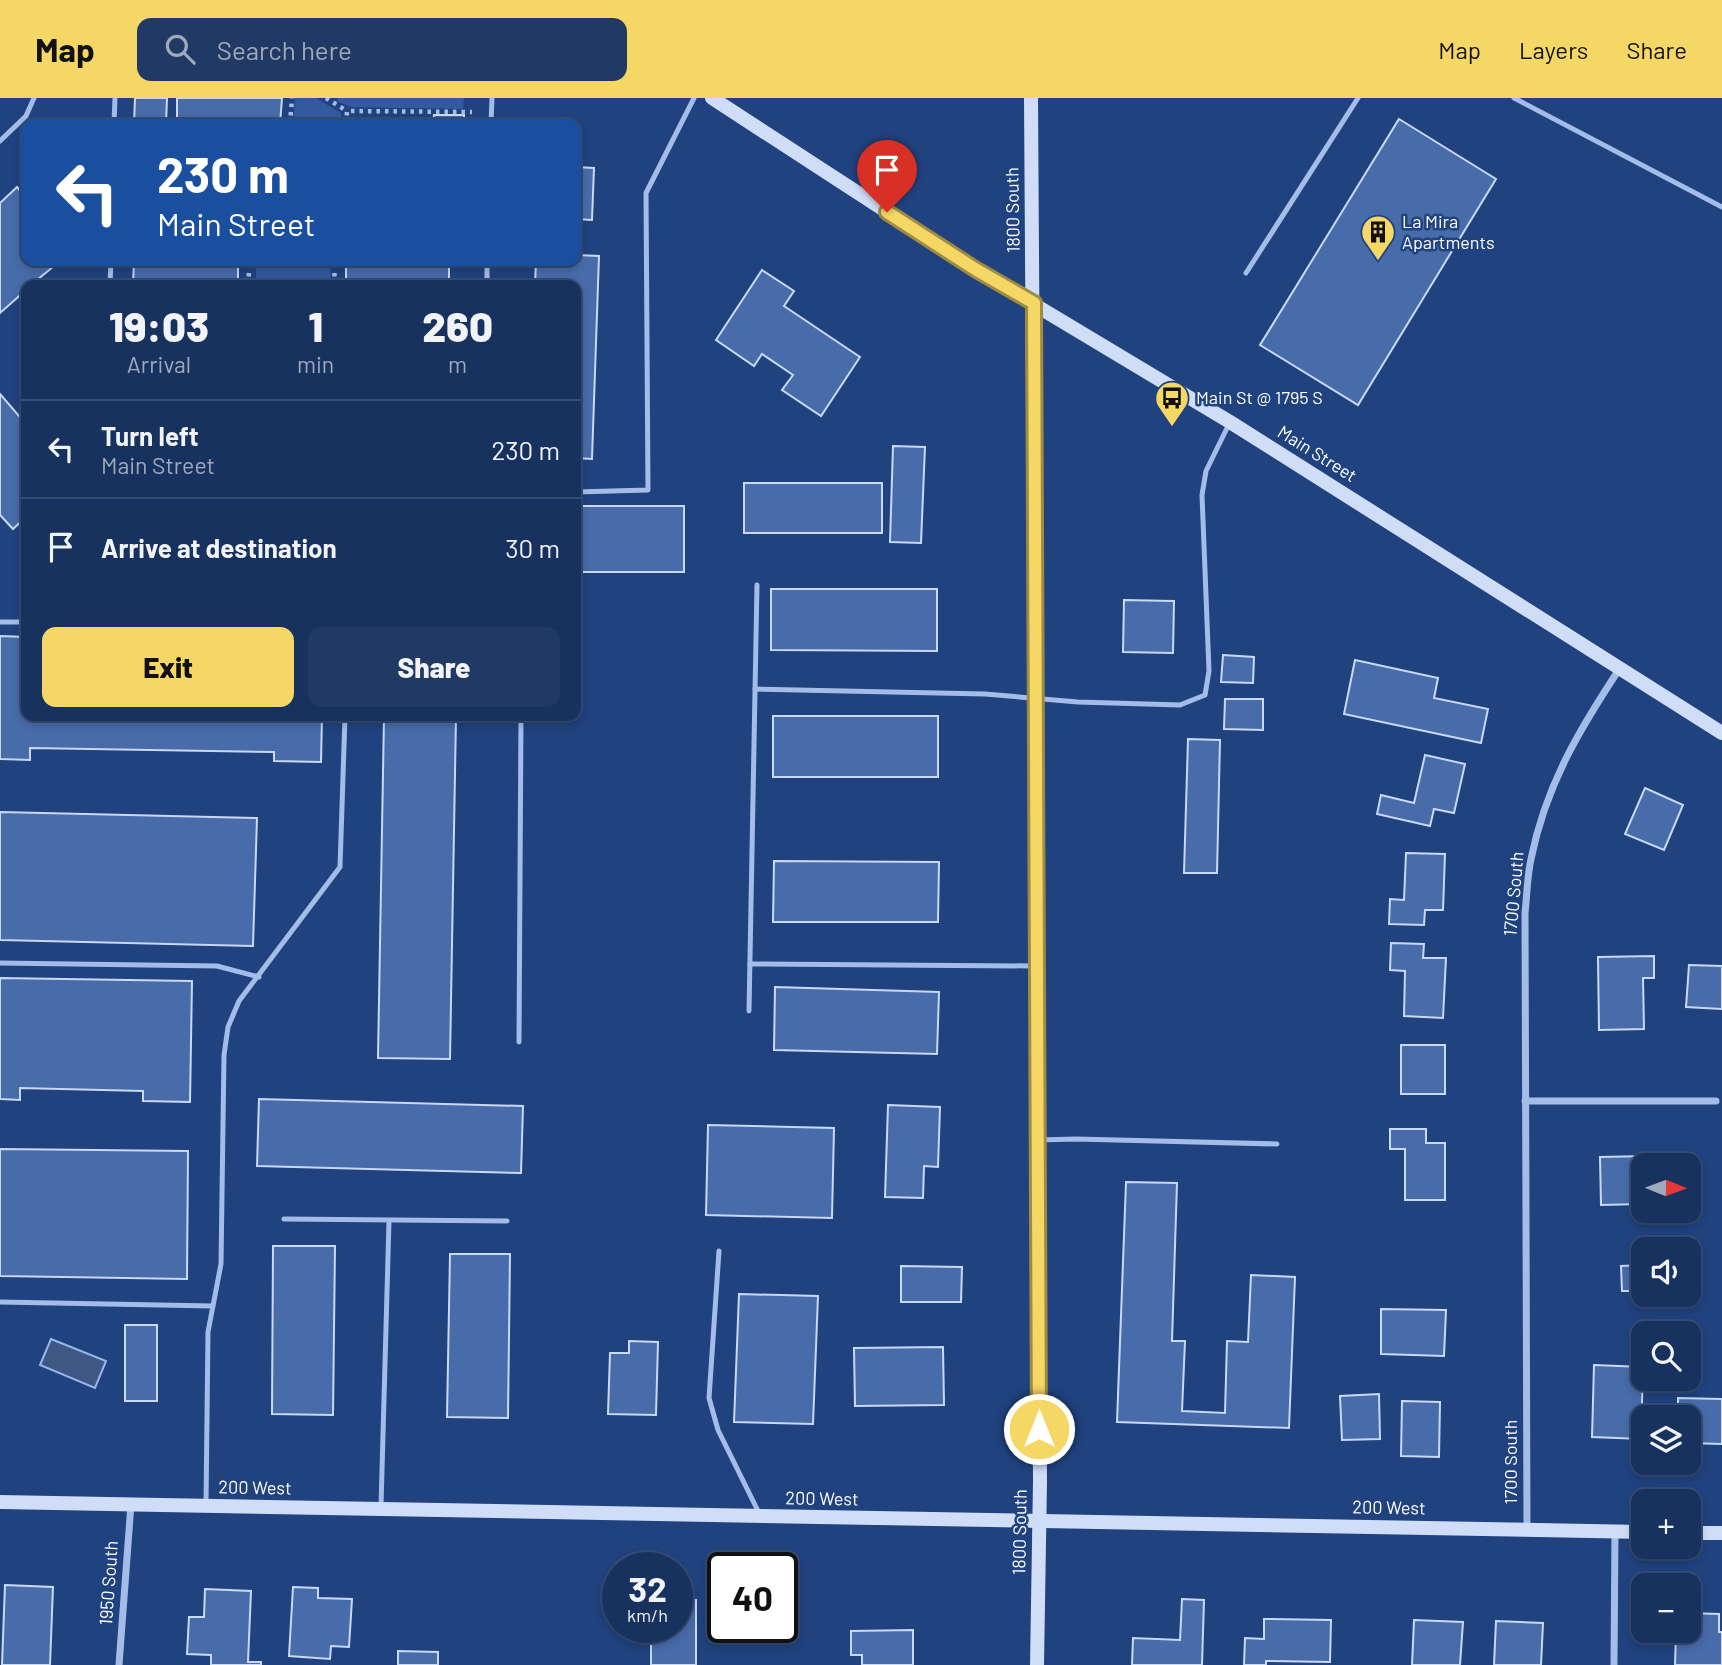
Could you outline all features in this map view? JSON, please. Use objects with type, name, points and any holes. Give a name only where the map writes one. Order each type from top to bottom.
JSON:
[{"type":"street","name":"Main Street","points":[[712,98],[975,269],[1230,422],[1722,733]]},
{"type":"street","name":"1800 South","points":[[1031,98],[1040,1521],[1037,1665]]},
{"type":"street","name":"1700 South","points":[[1527,1530],[1525,914],[1530,862],[1543,811],[1563,762],[1592,710],[1620,668]]},
{"type":"street","points":[[1525,1101],[1716,1101]]},
{"type":"street","name":"200 West","points":[[0,1502],[1631,1532]]},
{"type":"street","name":"1950 South","points":[[119,1665],[131,1504]]},
{"type":"street","points":[[1614,1665],[1615,1531]]},
{"type":"street","points":[[1701,1533],[1722,1533]]},
{"type":"lane","points":[[23,119],[34,98]]},
{"type":"lane","points":[[114,119],[115,98]]},
{"type":"lane","points":[[491,119],[492,98]]},
{"type":"lane","points":[[581,492],[648,490],[646,193],[694,98]]},
{"type":"lane","points":[[1246,273],[1357,98]]},
{"type":"lane","points":[[1514,98],[1722,207]]},
{"type":"lane","points":[[0,141],[21,121]]},
{"type":"lane","points":[[755,689],[1180,705],[1205,695],[1209,671],[1202,495],[1206,471],[1230,422]]},
{"type":"lane","points":[[749,1011],[757,585]]},
{"type":"lane","points":[[0,622],[21,622]]},
{"type":"lane","points":[[206,1506],[208,1332],[221,1264],[223,1055],[228,1027],[239,1001],[341,867],[345,721]]},
{"type":"lane","points":[[519,1042],[521,721]]},
{"type":"lane","points":[[0,963],[217,966],[259,977]]},
{"type":"lane","points":[[750,964],[1037,966]]},
{"type":"lane","points":[[1038,1140],[1277,1144]]},
{"type":"lane","points":[[284,1219],[507,1221]]},
{"type":"lane","points":[[381,1509],[389,1221]]},
{"type":"lane","points":[[719,1251],[709,1398],[718,1430],[762,1517]]},
{"type":"lane","points":[[0,1302],[213,1306]]},
{"type":"path","points":[[290,119],[292,98]]},
{"type":"path","points":[[326,98],[333,100],[346,111],[472,113],[472,105]]},
{"type":"path","points":[[346,111],[346,119]]},
{"type":"shaded area","points":[[295,98],[316,98],[341,113],[341,119],[293,119]]},
{"type":"shaded area","points":[[338,98],[464,98],[463,109],[351,107],[337,101]]},
{"type":"shaded area","points":[[256,266],[331,266],[330,280],[256,280]]},
{"type":"shaded area","points":[[51,1339],[106,1361],[95,1388],[40,1365]]},
{"type":"building","points":[[135,98],[167,98],[166,119],[134,119]]},
{"type":"building","points":[[177,98],[282,98],[280,119],[177,119]]},
{"type":"building","points":[[434,115],[464,115],[464,119],[434,119]]},
{"type":"building","name":"La Mira Apartments","points":[[1399,119],[1496,179],[1358,405],[1260,345]]},
{"type":"building","points":[[581,167],[594,168],[592,220],[581,219]]},
{"type":"building","points":[[17,187],[21,192],[21,266],[54,266],[37,280],[21,280],[21,294],[0,313],[0,203]]},
{"type":"building","points":[[581,255],[599,256],[592,459],[581,458],[581,280],[535,280],[536,266],[581,266]]},
{"type":"building","points":[[134,266],[238,266],[238,280],[133,280]]},
{"type":"building","points":[[346,266],[449,266],[449,280],[346,280]]},
{"type":"building","points":[[762,270],[794,291],[784,306],[860,357],[821,416],[782,390],[793,375],[762,354],[754,366],[716,340]]},
{"type":"building","points":[[0,394],[21,418],[21,522],[13,529],[0,515]]},
{"type":"building","points":[[893,446],[925,447],[921,543],[890,542]]},
{"type":"building","points":[[744,483],[882,483],[882,533],[744,533]]},
{"type":"building","points":[[581,506],[684,506],[684,572],[581,572]]},
{"type":"building","points":[[771,589],[937,589],[937,651],[771,650]]},
{"type":"building","points":[[1124,600],[1174,601],[1173,653],[1123,652]]},
{"type":"building","points":[[0,636],[21,637],[21,721],[322,721],[321,762],[274,761],[274,752],[30,748],[30,760],[0,759]]},
{"type":"building","points":[[1223,655],[1254,657],[1253,683],[1221,682]]},
{"type":"building","points":[[1355,660],[1438,678],[1434,698],[1488,709],[1481,743],[1344,714]]},
{"type":"building","points":[[1225,699],[1263,699],[1263,730],[1224,729]]},
{"type":"building","points":[[773,716],[938,716],[938,777],[773,777]]},
{"type":"building","points":[[384,721],[456,721],[450,1059],[378,1058]]},
{"type":"building","points":[[1188,739],[1220,740],[1217,873],[1184,873]]},
{"type":"building","points":[[1425,755],[1465,764],[1454,813],[1434,809],[1430,826],[1377,814],[1381,795],[1414,803]]},
{"type":"building","points":[[1645,788],[1683,805],[1664,850],[1625,834]]},
{"type":"building","points":[[0,812],[257,818],[253,946],[0,940]]},
{"type":"building","points":[[1406,853],[1445,854],[1443,910],[1425,910],[1424,925],[1389,924],[1390,899],[1404,900]]},
{"type":"building","points":[[774,861],[939,862],[938,922],[773,922]]},
{"type":"building","points":[[1391,943],[1424,944],[1423,958],[1446,958],[1443,1018],[1404,1016],[1405,971],[1390,970]]},
{"type":"building","points":[[1654,956],[1654,978],[1643,978],[1644,1029],[1599,1030],[1598,957]]},
{"type":"building","points":[[1689,965],[1722,966],[1722,1009],[1686,1007]]},
{"type":"building","points":[[0,978],[192,981],[190,1102],[143,1101],[143,1091],[20,1088],[20,1100],[0,1099]]},
{"type":"building","points":[[775,987],[939,992],[937,1054],[774,1050]]},
{"type":"building","points":[[1401,1045],[1445,1045],[1445,1094],[1401,1094]]},
{"type":"building","points":[[259,1099],[523,1106],[521,1173],[257,1166]]},
{"type":"building","points":[[888,1105],[940,1107],[938,1167],[924,1166],[923,1198],[885,1197]]},
{"type":"building","points":[[708,1125],[834,1128],[832,1218],[706,1215]]},
{"type":"building","points":[[1390,1129],[1426,1129],[1426,1143],[1445,1143],[1445,1200],[1405,1200],[1405,1149],[1390,1149]]},
{"type":"building","points":[[0,1149],[188,1151],[187,1279],[0,1276]]},
{"type":"building","points":[[1631,1156],[1631,1204],[1601,1205],[1600,1157]]},
{"type":"building","points":[[1126,1182],[1177,1183],[1172,1341],[1185,1341],[1182,1411],[1225,1413],[1227,1341],[1248,1342],[1251,1275],[1295,1277],[1289,1428],[1117,1422]]},
{"type":"building","points":[[273,1246],[335,1246],[333,1415],[272,1414]]},
{"type":"building","points":[[450,1254],[510,1254],[508,1418],[447,1417]]},
{"type":"building","points":[[901,1266],[962,1267],[961,1302],[901,1302]]},
{"type":"building","points":[[1621,1266],[1631,1266],[1631,1291],[1622,1291]]},
{"type":"building","points":[[739,1294],[818,1296],[813,1424],[734,1422]]},
{"type":"building","points":[[1381,1309],[1446,1310],[1444,1356],[1381,1354]]},
{"type":"building","points":[[125,1325],[157,1325],[157,1401],[125,1401]]},
{"type":"building","points":[[629,1341],[658,1342],[656,1415],[608,1414],[610,1353],[629,1353]]},
{"type":"building","points":[[943,1347],[944,1405],[855,1406],[854,1348]]},
{"type":"building","points":[[1594,1365],[1631,1367],[1631,1391],[1642,1391],[1642,1405],[1631,1405],[1631,1439],[1592,1437]]},
{"type":"building","points":[[1379,1394],[1380,1439],[1342,1440],[1340,1396]]},
{"type":"building","points":[[1678,1398],[1722,1399],[1722,1444],[1701,1443],[1701,1405],[1678,1405]]},
{"type":"building","points":[[1402,1401],[1440,1402],[1439,1457],[1401,1456]]},
{"type":"building","points":[[5,1585],[53,1587],[50,1665],[2,1665]]},
{"type":"building","points":[[293,1587],[318,1588],[318,1598],[352,1599],[349,1647],[331,1646],[330,1659],[289,1656]]},
{"type":"building","points":[[205,1589],[251,1591],[248,1662],[261,1662],[261,1665],[211,1665],[211,1655],[187,1654],[189,1617],[204,1617]]},
{"type":"building","points":[[1182,1599],[1204,1600],[1202,1665],[1132,1665],[1133,1638],[1180,1640]]},
{"type":"building","points":[[693,1600],[696,1600],[696,1665],[651,1665],[651,1643],[693,1643]]},
{"type":"building","points":[[1701,1613],[1719,1614],[1722,1665],[1675,1665],[1676,1643],[1701,1643]]},
{"type":"building","points":[[1264,1619],[1331,1620],[1330,1662],[1266,1661],[1266,1665],[1244,1665],[1245,1638],[1264,1639]]},
{"type":"building","points":[[1414,1620],[1463,1622],[1460,1665],[1412,1665]]},
{"type":"building","points":[[1496,1621],[1543,1623],[1541,1665],[1494,1665]]},
{"type":"building","points":[[913,1630],[913,1665],[862,1665],[862,1655],[851,1655],[851,1631]]},
{"type":"building","points":[[398,1651],[438,1652],[438,1665],[398,1665]]},
{"type":"place","name":"La Mira Apartments","points":[[1378,262]]},
{"type":"place","name":"Main St @ 1795 S","points":[[1172,428]]},
{"type":"route","points":[[887,212],[975,269],[1034,303],[1039,1429]]}]
